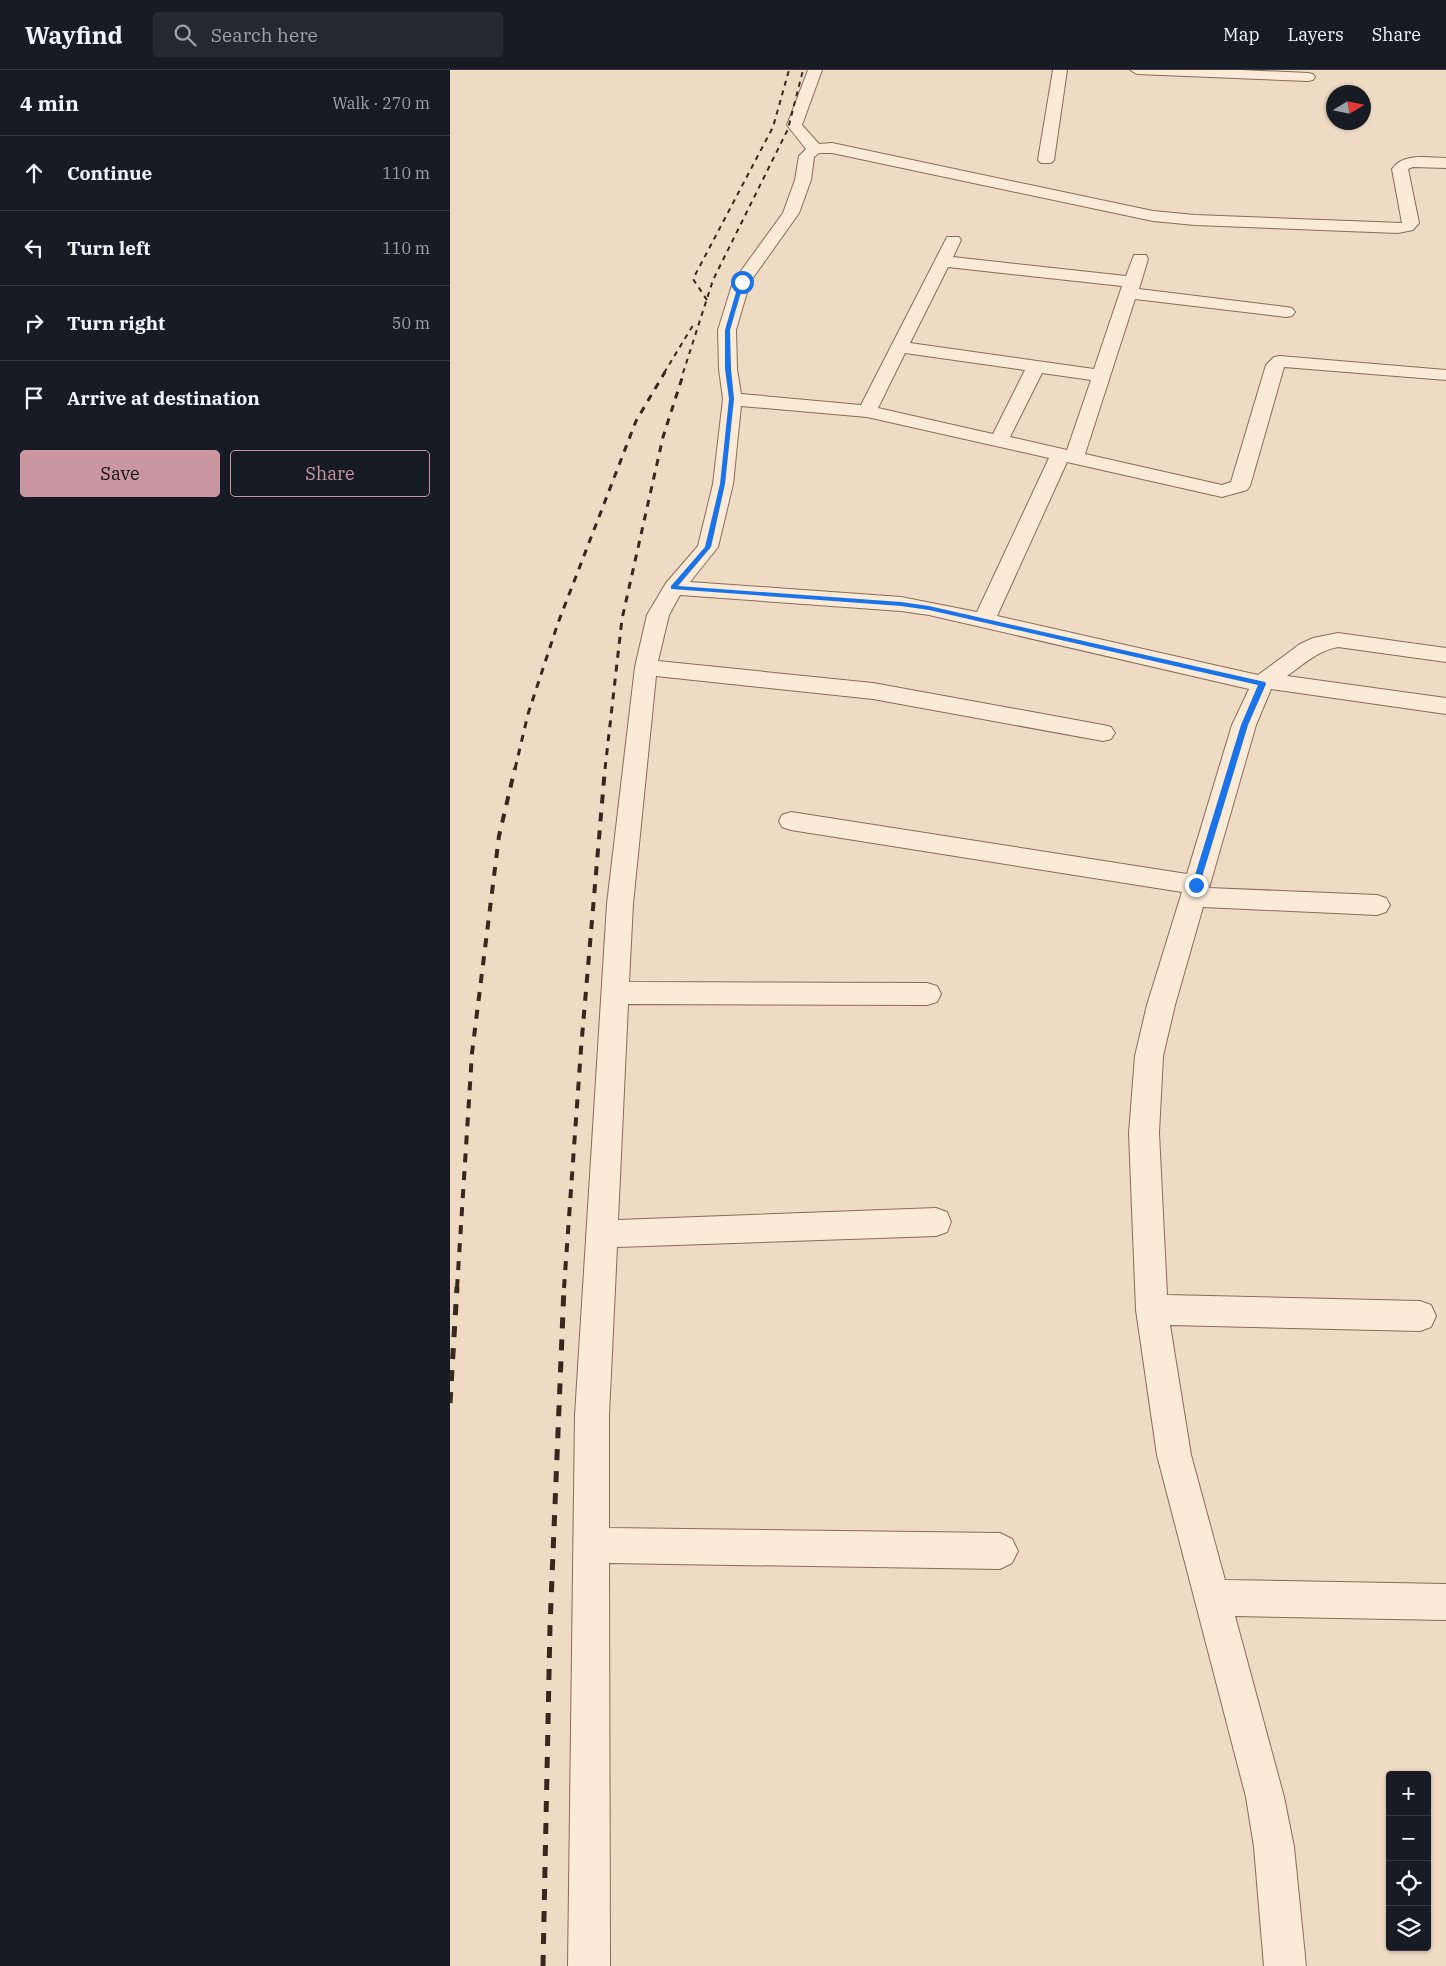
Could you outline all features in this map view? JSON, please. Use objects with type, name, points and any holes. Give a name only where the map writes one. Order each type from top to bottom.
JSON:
[{"type":"street","points":[[815,70],[794,125],[815,149]]},
{"type":"street","points":[[1046,160],[1060,70]]},
{"type":"street","points":[[1137,70],[1308,78]]},
{"type":"street","points":[[588,1966],[592,1415],[620,904],[646,667],[658,615],[674,588],[708,547],[722,484],[732,399],[728,369],[727,330],[742,282],[791,213],[803,180],[807,156],[815,149],[832,148],[1086,203],[1172,218],[1398,228],[1407,227],[1411,223],[1400,169],[1403,165],[1412,162],[1446,163]]},
{"type":"street","points":[[867,411],[953,240]]},
{"type":"street","points":[[984,620],[1068,455],[1102,376],[1140,259]]},
{"type":"street","points":[[942,261],[1286,312]]},
{"type":"street","points":[[899,347],[1102,376]]},
{"type":"street","points":[[732,399],[867,411],[1222,491],[1240,486],[1274,365],[1280,361],[1446,375]]},
{"type":"street","points":[[999,440],[1036,367]]},
{"type":"street","points":[[674,588],[901,604],[984,620],[1264,682],[1446,706]]},
{"type":"street","points":[[1285,1966],[1274,1847],[1265,1797],[1174,1455],[1152,1310],[1144,1133],[1149,1056],[1161,1005],[1244,725],[1264,682],[1308,649],[1321,643],[1338,640],[1446,655]]},
{"type":"street","points":[[646,667],[873,691],[1103,733]]},
{"type":"street","points":[[792,821],[1059,862],[1195,891],[1377,905]]},
{"type":"street","points":[[616,993],[927,994]]},
{"type":"street","points":[[602,1234],[936,1222]]},
{"type":"street","points":[[1152,1310],[1420,1316]]},
{"type":"street","points":[[592,1545],[1000,1551]]},
{"type":"street","points":[[1213,1598],[1446,1602]]},
{"type":"railway","points":[[707,300],[693,279],[773,127],[789,70]]},
{"type":"railway","points":[[707,300],[713,280],[788,129],[803,70]]},
{"type":"railway","points":[[683,373],[707,300]]},
{"type":"railway","points":[[664,373],[695,322]]},
{"type":"railway","points":[[515,769],[528,714],[558,623],[636,421],[665,372]]},
{"type":"railway","points":[[605,769],[622,619],[663,437],[684,372]]},
{"type":"railway","points":[[457,1288],[472,1053],[499,836],[515,768]]},
{"type":"railway","points":[[564,1288],[581,1049],[605,768]]},
{"type":"railway","points":[[450,1403],[457,1287]]},
{"type":"railway","points":[[543,1966],[550,1626],[564,1287]]},
{"type":"route","points":[[742,282],[727,330],[728,369],[732,399],[722,484],[708,547],[674,588],[901,604],[929,608],[1262,684],[1244,725],[1196,885]]}]
